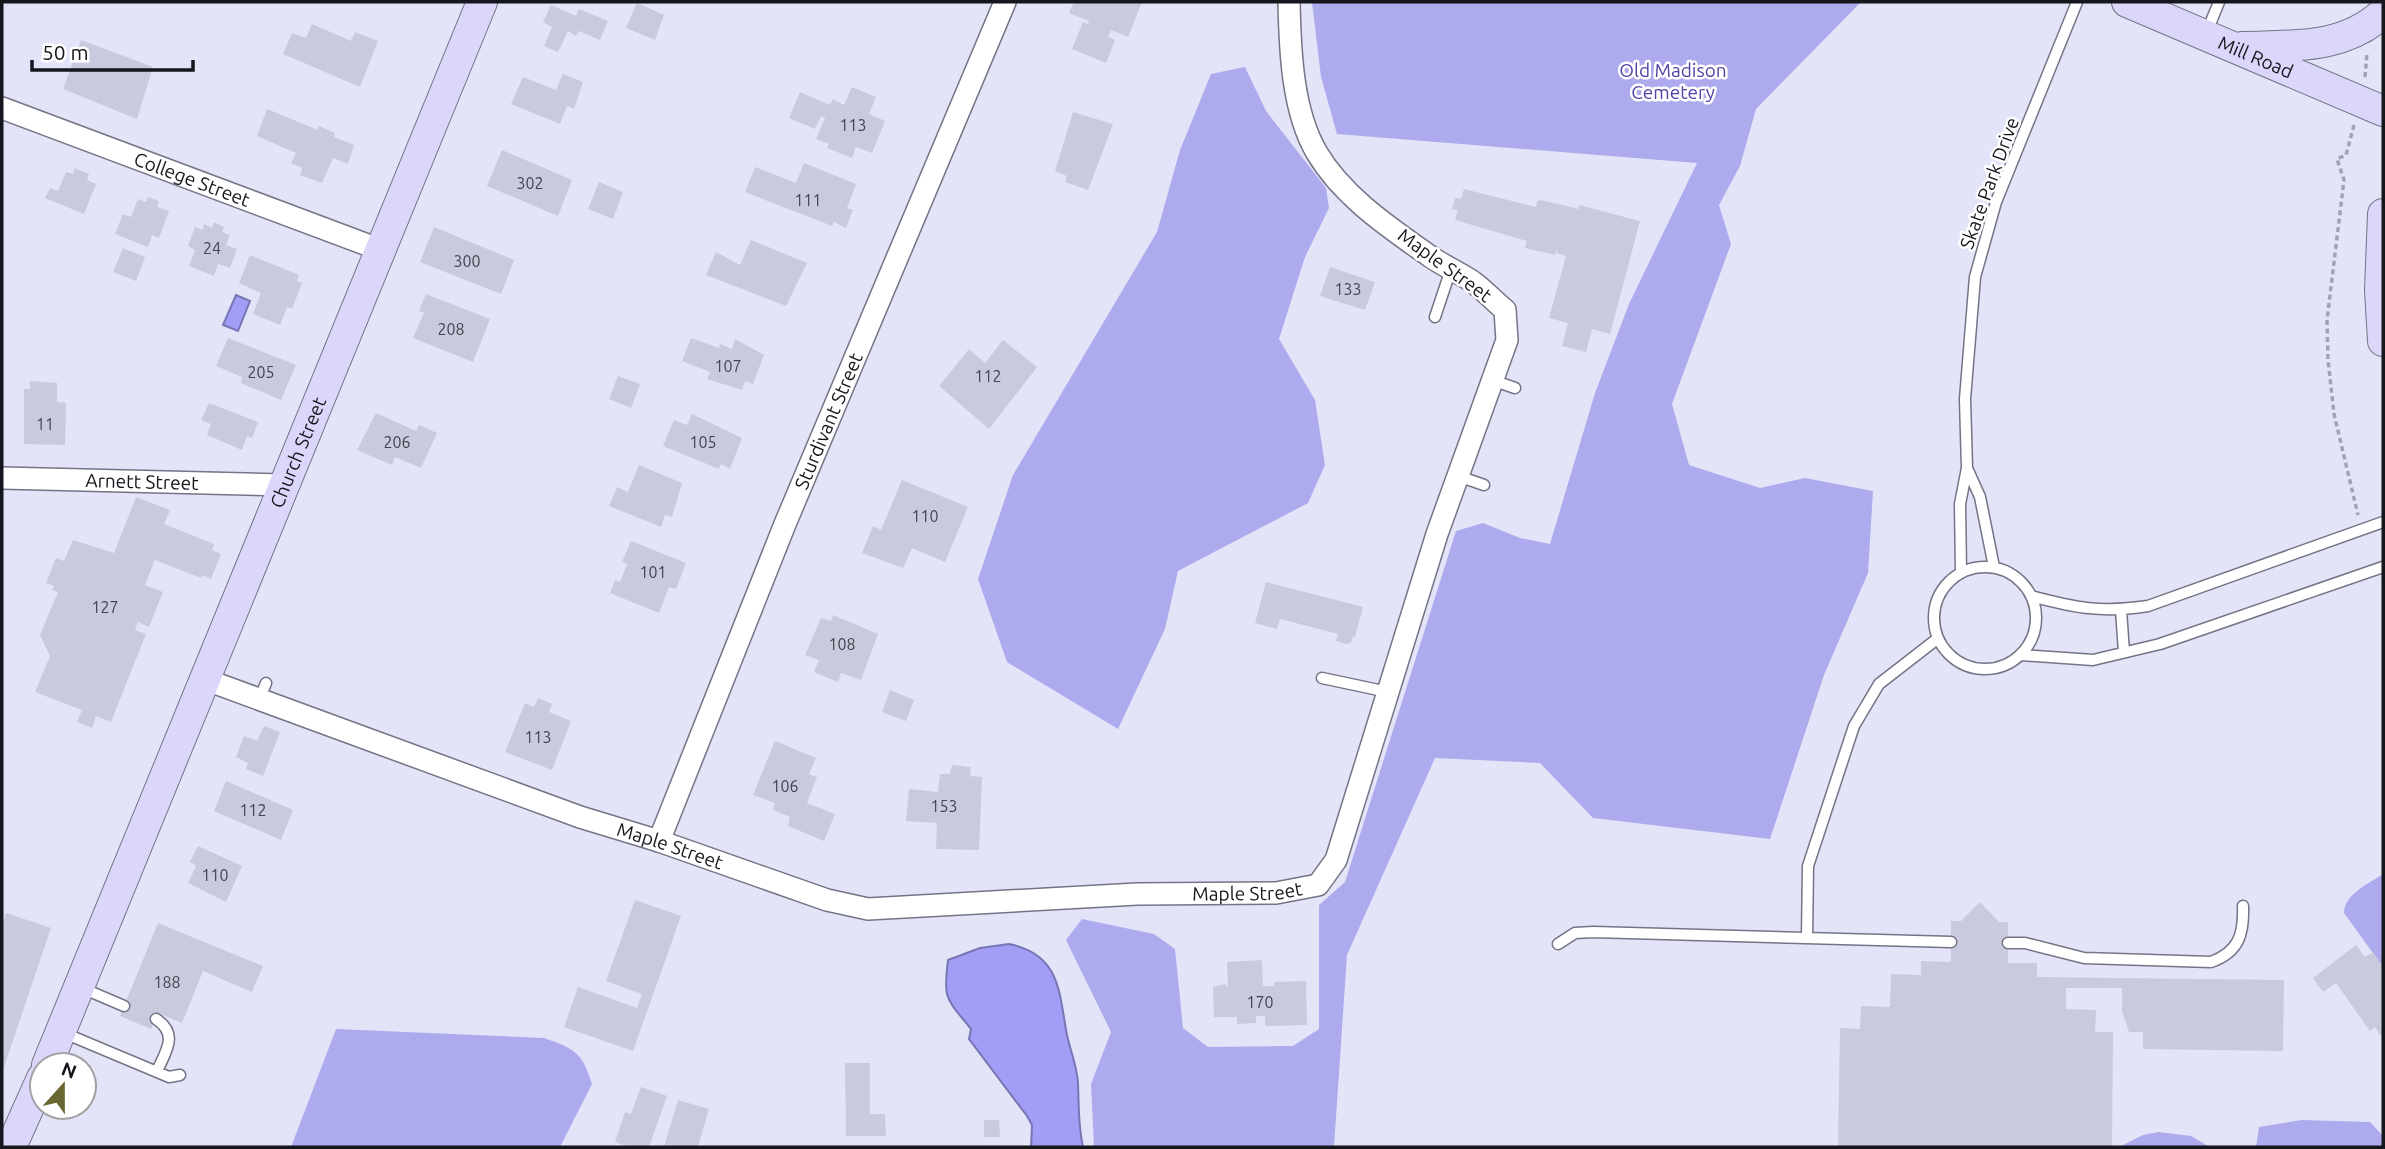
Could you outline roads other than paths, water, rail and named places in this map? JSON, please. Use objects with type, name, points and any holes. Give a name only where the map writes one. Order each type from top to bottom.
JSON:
[{"type":"street","name":"Church Street","points":[[53,1051],[482,2]]},
{"type":"street","name":"Sturdivant Street","points":[[659,841],[771,559],[1005,2]]},
{"type":"street","name":"Maple Street","points":[[204,680],[263,691],[580,817],[659,841],[827,900],[868,909],[985,901],[1302,890],[1318,885],[1330,873],[1336,859],[1458,476],[1507,340],[1505,310],[1474,282],[1451,269],[1364,207],[1340,183],[1316,152],[1298,100],[1290,55],[1289,2]]},
{"type":"street","name":"Mill Road","points":[[2127,2],[2372,106]]},
{"type":"street","points":[[2218,42],[2328,44],[2357,33],[2383,13]]},
{"type":"street","name":"College Street","points":[[2,108],[381,250]]},
{"type":"street","points":[[2383,214],[2380,290],[2383,341]]},
{"type":"street","name":"Arnett Street","points":[[2,478],[283,485]]},
{"type":"street","points":[[11,1147],[28,1109]]},
{"type":"lane","name":"Skate Park Drive","points":[[1961,573],[1960,504],[1967,468],[1965,399],[1975,277],[1996,202],[2077,2]]},
{"type":"lane","points":[[2218,42],[2219,2]]},
{"type":"lane","points":[[1435,317],[1451,269]]},
{"type":"lane","points":[[1492,380],[1515,388]]},
{"type":"lane","name":"Skate Park Drive","points":[[1967,468],[1980,497],[1994,568]]},
{"type":"lane","points":[[1458,476],[1484,485]]},
{"type":"lane","points":[[2031,596],[2084,610],[2120,610],[2196,591],[2383,522]]},
{"type":"lane","points":[[2021,654],[2093,660],[2160,644],[2383,567]]},
{"type":"lane","points":[[1974,568],[1994,568],[2013,575],[2031,596],[2036,628],[2028,647],[2021,654],[1996,669],[1975,669],[1956,662],[1937,639],[1934,609],[1941,590],[1961,573],[1974,568]]},
{"type":"lane","points":[[2120,610],[2124,652]]},
{"type":"lane","points":[[1807,938],[1808,866],[1854,726],[1879,684],[1937,639]]},
{"type":"lane","points":[[1322,678],[1388,692]]},
{"type":"lane","points":[[2008,943],[2025,943],[2084,958],[2211,962],[2224,958],[2236,947],[2244,930],[2243,906]]},
{"type":"lane","points":[[1558,944],[1575,933],[1592,932],[1951,942]]},
{"type":"lane","points":[[79,986],[124,1006]]},
{"type":"lane","points":[[156,1019],[169,1030],[171,1040],[157,1071]]},
{"type":"lane","points":[[61,1032],[169,1077],[180,1075]]},
{"type":"park label","name":"Old Madison Cemetery","points":[[1673,81]]}]
